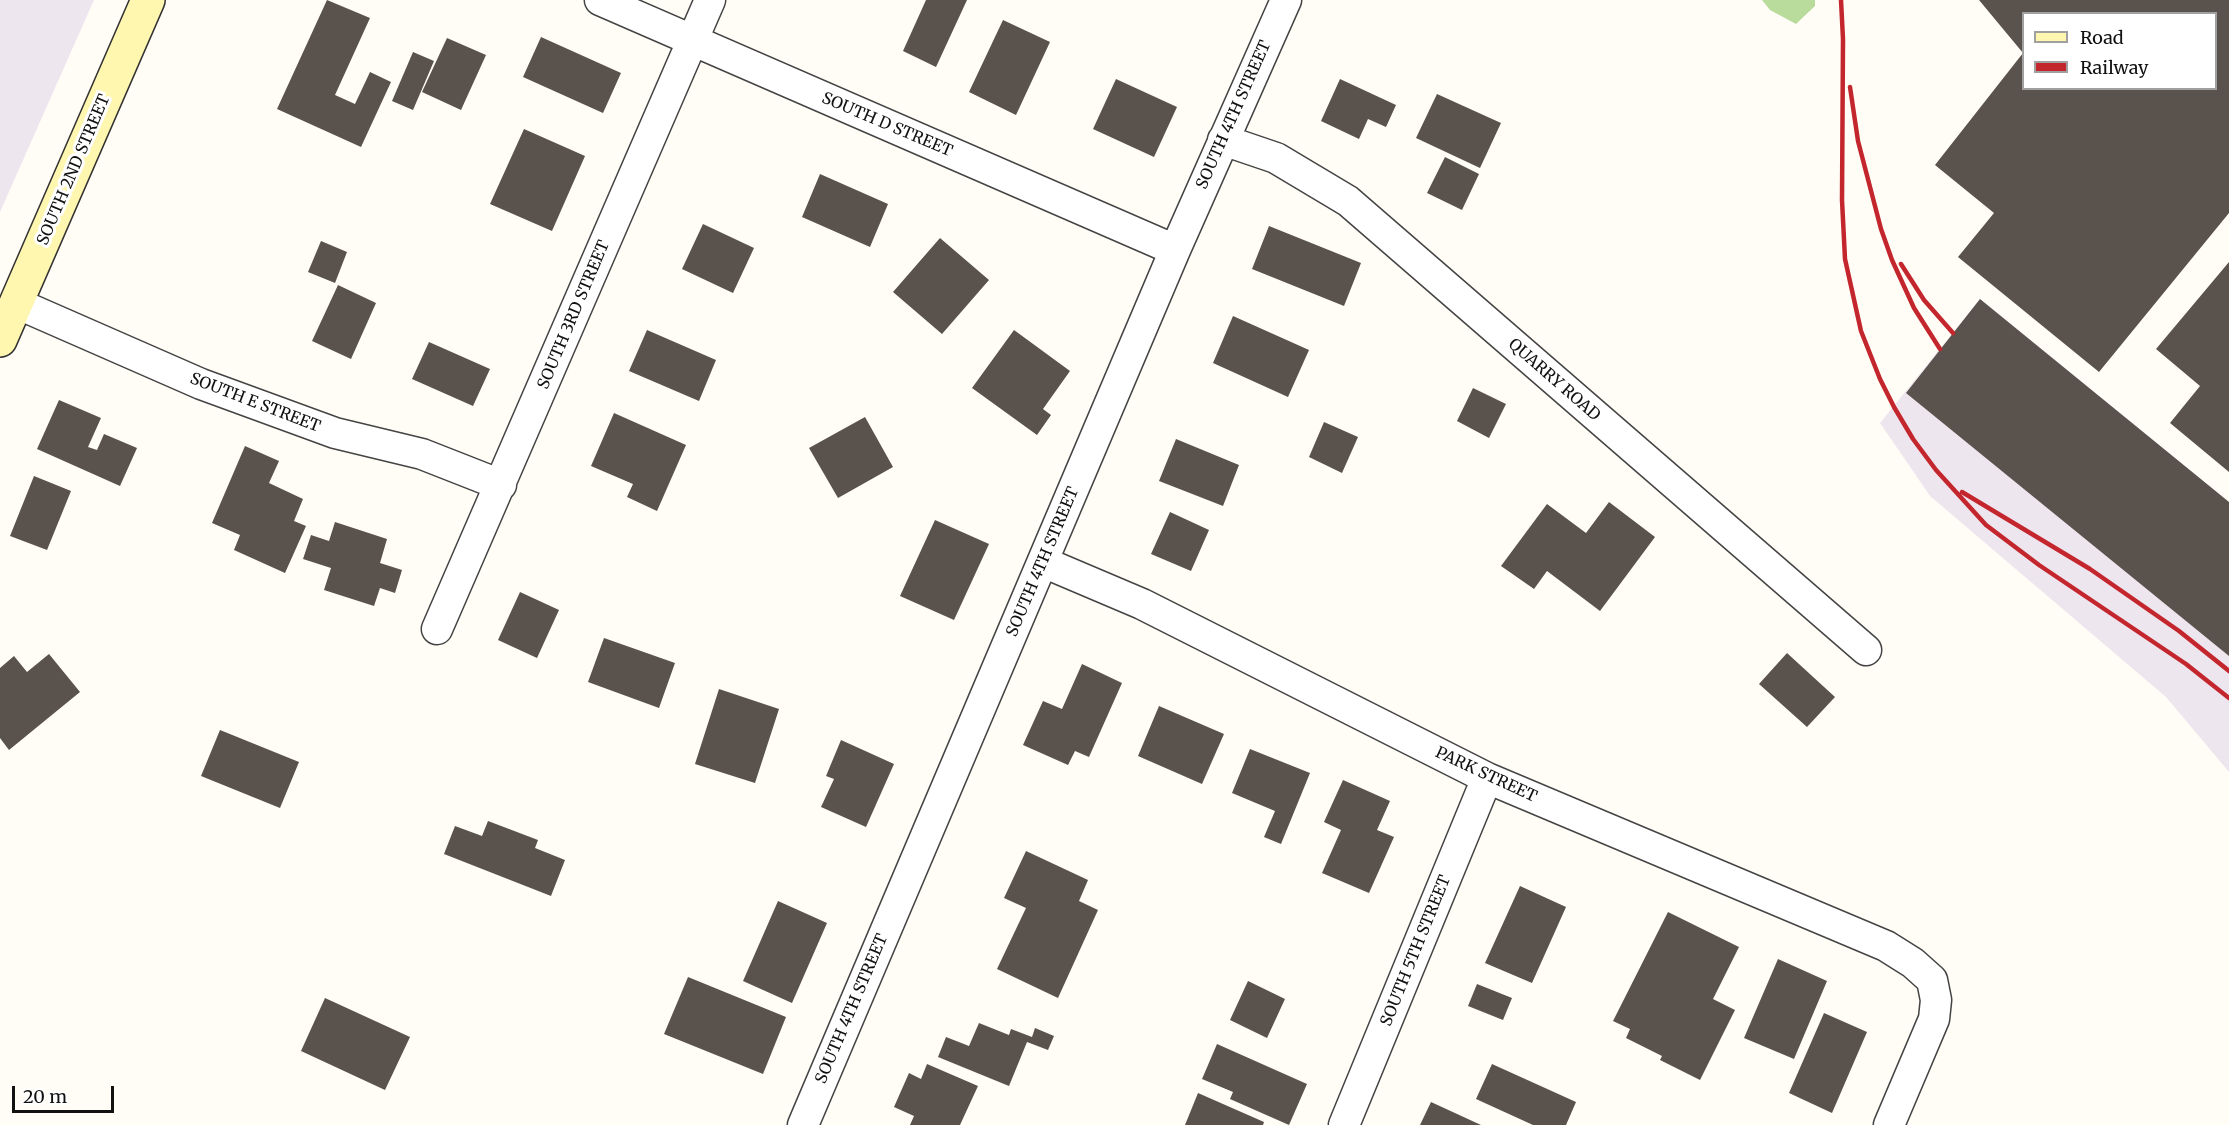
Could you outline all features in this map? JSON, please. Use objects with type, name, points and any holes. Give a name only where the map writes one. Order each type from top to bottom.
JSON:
[{"type":"street","name":"SOUTH 2ND STREET","points":[[0,340],[148,0]]},
{"type":"street","name":"SOUTH D STREET","points":[[600,0],[1174,250]]},
{"type":"street","name":"SOUTH 3RD STREET","points":[[437,629],[710,0]]},
{"type":"street","name":"SOUTH 4TH STREET","points":[[802,1125],[1174,250],[1286,0]]},
{"type":"street","name":"QUARRY ROAD","points":[[1223,140],[1276,158],[1348,201],[1866,650]]},
{"type":"street","name":"SOUTH E STREET","points":[[16,303],[201,384],[335,433],[422,454],[501,485]]},
{"type":"street","name":"PARK STREET","points":[[1043,562],[1142,604],[1487,778],[1886,946],[1913,963],[1932,980],[1936,1000],[1934,1019],[1889,1125]]},
{"type":"street","name":"SOUTH 5TH STREET","points":[[1344,1125],[1487,778]]},
{"type":"shaded area","points":[[0,0],[94,0],[0,212]]},
{"type":"shaded area","points":[[1980,299],[2229,502],[2229,772],[2166,697],[1930,496],[1880,423]]},
{"type":"green space","points":[[1762,0],[1815,0],[1815,6],[1796,24],[1770,10]]},
{"type":"building","points":[[327,0],[370,18],[335,95],[355,104],[370,72],[391,82],[361,147],[277,109]]},
{"type":"building","points":[[926,0],[967,0],[936,67],[903,51]]},
{"type":"building","points":[[1979,0],[2229,0],[2229,213],[2099,372],[1958,257],[1994,213],[1935,165],[2022,54],[2022,90],[2217,90],[2217,12],[2022,12],[2022,52]]},
{"type":"building","points":[[1003,20],[1050,42],[1016,115],[969,92]]},
{"type":"building","points":[[541,37],[621,73],[603,113],[523,77]]},
{"type":"building","points":[[447,38],[486,55],[461,110],[422,92]]},
{"type":"building","points":[[413,52],[434,61],[413,110],[392,101]]},
{"type":"building","points":[[1116,79],[1177,107],[1154,157],[1093,129]]},
{"type":"building","points":[[1340,79],[1396,105],[1386,127],[1368,119],[1359,139],[1321,121]]},
{"type":"building","points":[[1437,94],[1501,123],[1480,168],[1416,138]]},
{"type":"building","points":[[524,129],[585,156],[552,231],[490,204]]},
{"type":"building","points":[[1445,157],[1479,174],[1462,210],[1427,193]]},
{"type":"building","points":[[820,174],[888,204],[870,247],[802,217]]},
{"type":"building","points":[[703,224],[754,248],[733,293],[682,269]]},
{"type":"building","points":[[1269,226],[1361,263],[1344,306],[1252,269]]},
{"type":"building","points":[[940,238],[989,280],[942,334],[893,292]]},
{"type":"building","points":[[321,241],[347,252],[335,283],[308,272]]},
{"type":"building","points":[[2229,262],[2229,472],[2170,423],[2200,386],[2156,349]]},
{"type":"building","points":[[338,285],[376,303],[351,359],[312,341]]},
{"type":"building","points":[[1980,299],[2229,502],[2229,656],[1906,393]]},
{"type":"building","points":[[1233,316],[1309,350],[1288,397],[1213,363]]},
{"type":"building","points":[[647,330],[716,360],[699,401],[629,371]]},
{"type":"building","points":[[1014,330],[1070,371],[1043,409],[1051,415],[1037,435],[972,388]]},
{"type":"building","points":[[429,342],[490,369],[473,406],[412,379]]},
{"type":"building","points":[[1473,388],[1506,404],[1489,438],[1457,421]]},
{"type":"building","points":[[59,400],[101,418],[88,447],[97,450],[104,434],[137,448],[120,486],[37,449]]},
{"type":"building","points":[[614,413],[686,445],[657,511],[627,497],[633,484],[591,466]]},
{"type":"building","points":[[865,417],[893,467],[838,498],[809,448]]},
{"type":"building","points":[[1324,422],[1358,437],[1342,473],[1309,457]]},
{"type":"building","points":[[1176,439],[1239,465],[1223,506],[1159,481]]},
{"type":"building","points":[[245,446],[279,461],[269,483],[303,499],[294,521],[306,526],[285,573],[234,550],[240,535],[212,523]]},
{"type":"building","points":[[34,476],[71,491],[47,550],[10,536]]},
{"type":"building","points":[[1609,502],[1655,537],[1600,611],[1547,571],[1534,589],[1501,566],[1547,504],[1586,533]]},
{"type":"building","points":[[1170,512],[1209,530],[1191,571],[1151,554]]},
{"type":"building","points":[[935,520],[989,544],[954,620],[900,596]]},
{"type":"building","points":[[335,522],[387,539],[380,563],[402,570],[395,593],[380,588],[374,606],[324,590],[331,568],[303,559],[311,535],[329,541]]},
{"type":"building","points":[[520,592],[559,610],[537,658],[498,640]]},
{"type":"building","points":[[604,638],[675,663],[659,708],[588,682]]},
{"type":"building","points":[[1787,653],[1835,697],[1807,727],[1759,684]]},
{"type":"building","points":[[49,654],[80,692],[9,750],[0,738],[0,668],[14,656],[27,672]]},
{"type":"building","points":[[1082,664],[1122,683],[1089,757],[1075,751],[1068,765],[1023,745],[1043,701],[1062,709]]},
{"type":"building","points":[[719,689],[779,709],[755,783],[695,764]]},
{"type":"building","points":[[1159,706],[1224,734],[1202,784],[1138,756]]},
{"type":"building","points":[[220,730],[299,762],[280,808],[201,776]]},
{"type":"building","points":[[841,740],[894,764],[866,827],[821,807],[834,779],[826,776]]},
{"type":"building","points":[[1250,749],[1310,773],[1281,844],[1264,837],[1275,811],[1232,793]]},
{"type":"building","points":[[1343,780],[1390,801],[1377,830],[1394,837],[1369,893],[1322,873],[1341,830],[1324,822]]},
{"type":"building","points":[[488,821],[538,840],[535,848],[565,860],[551,896],[444,854],[455,826],[482,836]]},
{"type":"building","points":[[1026,851],[1088,880],[1079,901],[1098,910],[1058,998],[997,969],[1026,908],[1004,898]]},
{"type":"building","points":[[1520,886],[1566,907],[1532,983],[1485,963]]},
{"type":"building","points":[[778,901],[827,923],[792,1003],[743,981]]},
{"type":"building","points":[[1668,912],[1739,947],[1713,999],[1735,1010],[1700,1080],[1660,1060],[1662,1056],[1626,1038],[1630,1029],[1613,1021]]},
{"type":"building","points":[[1778,959],[1827,981],[1794,1059],[1744,1038]]},
{"type":"building","points":[[688,977],[786,1017],[763,1074],[664,1034]]},
{"type":"building","points":[[1248,981],[1285,999],[1267,1038],[1230,1020]]},
{"type":"building","points":[[1477,984],[1512,998],[1503,1020],[1468,1006]]},
{"type":"building","points":[[325,998],[410,1037],[385,1090],[301,1051]]},
{"type":"building","points":[[1824,1013],[1867,1032],[1832,1113],[1789,1093]]},
{"type":"building","points":[[979,1023],[1009,1035],[1011,1029],[1032,1037],[1035,1028],[1054,1036],[1048,1050],[1027,1042],[1009,1086],[938,1057],[946,1037],[969,1046]]},
{"type":"building","points":[[1217,1044],[1307,1084],[1289,1125],[1230,1099],[1233,1092],[1202,1079]]},
{"type":"building","points":[[927,1064],[978,1086],[960,1125],[910,1125],[914,1116],[894,1107],[909,1073],[921,1079]]},
{"type":"building","points":[[1492,1064],[1576,1102],[1566,1125],[1533,1125],[1476,1099]]},
{"type":"building","points":[[1198,1093],[1264,1122],[1263,1125],[1185,1125]]},
{"type":"building","points":[[1431,1102],[1481,1125],[1420,1125]]},
{"type":"railway","points":[[1841,0],[1843,39],[1842,200],[1845,259],[1861,331],[1894,407],[1913,439],[1936,470],[1986,525],[2039,565],[2186,664],[2229,698]]},
{"type":"railway","points":[[1850,87],[1858,141],[1881,229],[1914,308],[1940,349]]},
{"type":"railway","points":[[1901,264],[1924,300],[1953,333]]},
{"type":"railway","points":[[1962,492],[2090,569],[2179,631],[2229,671]]}]
